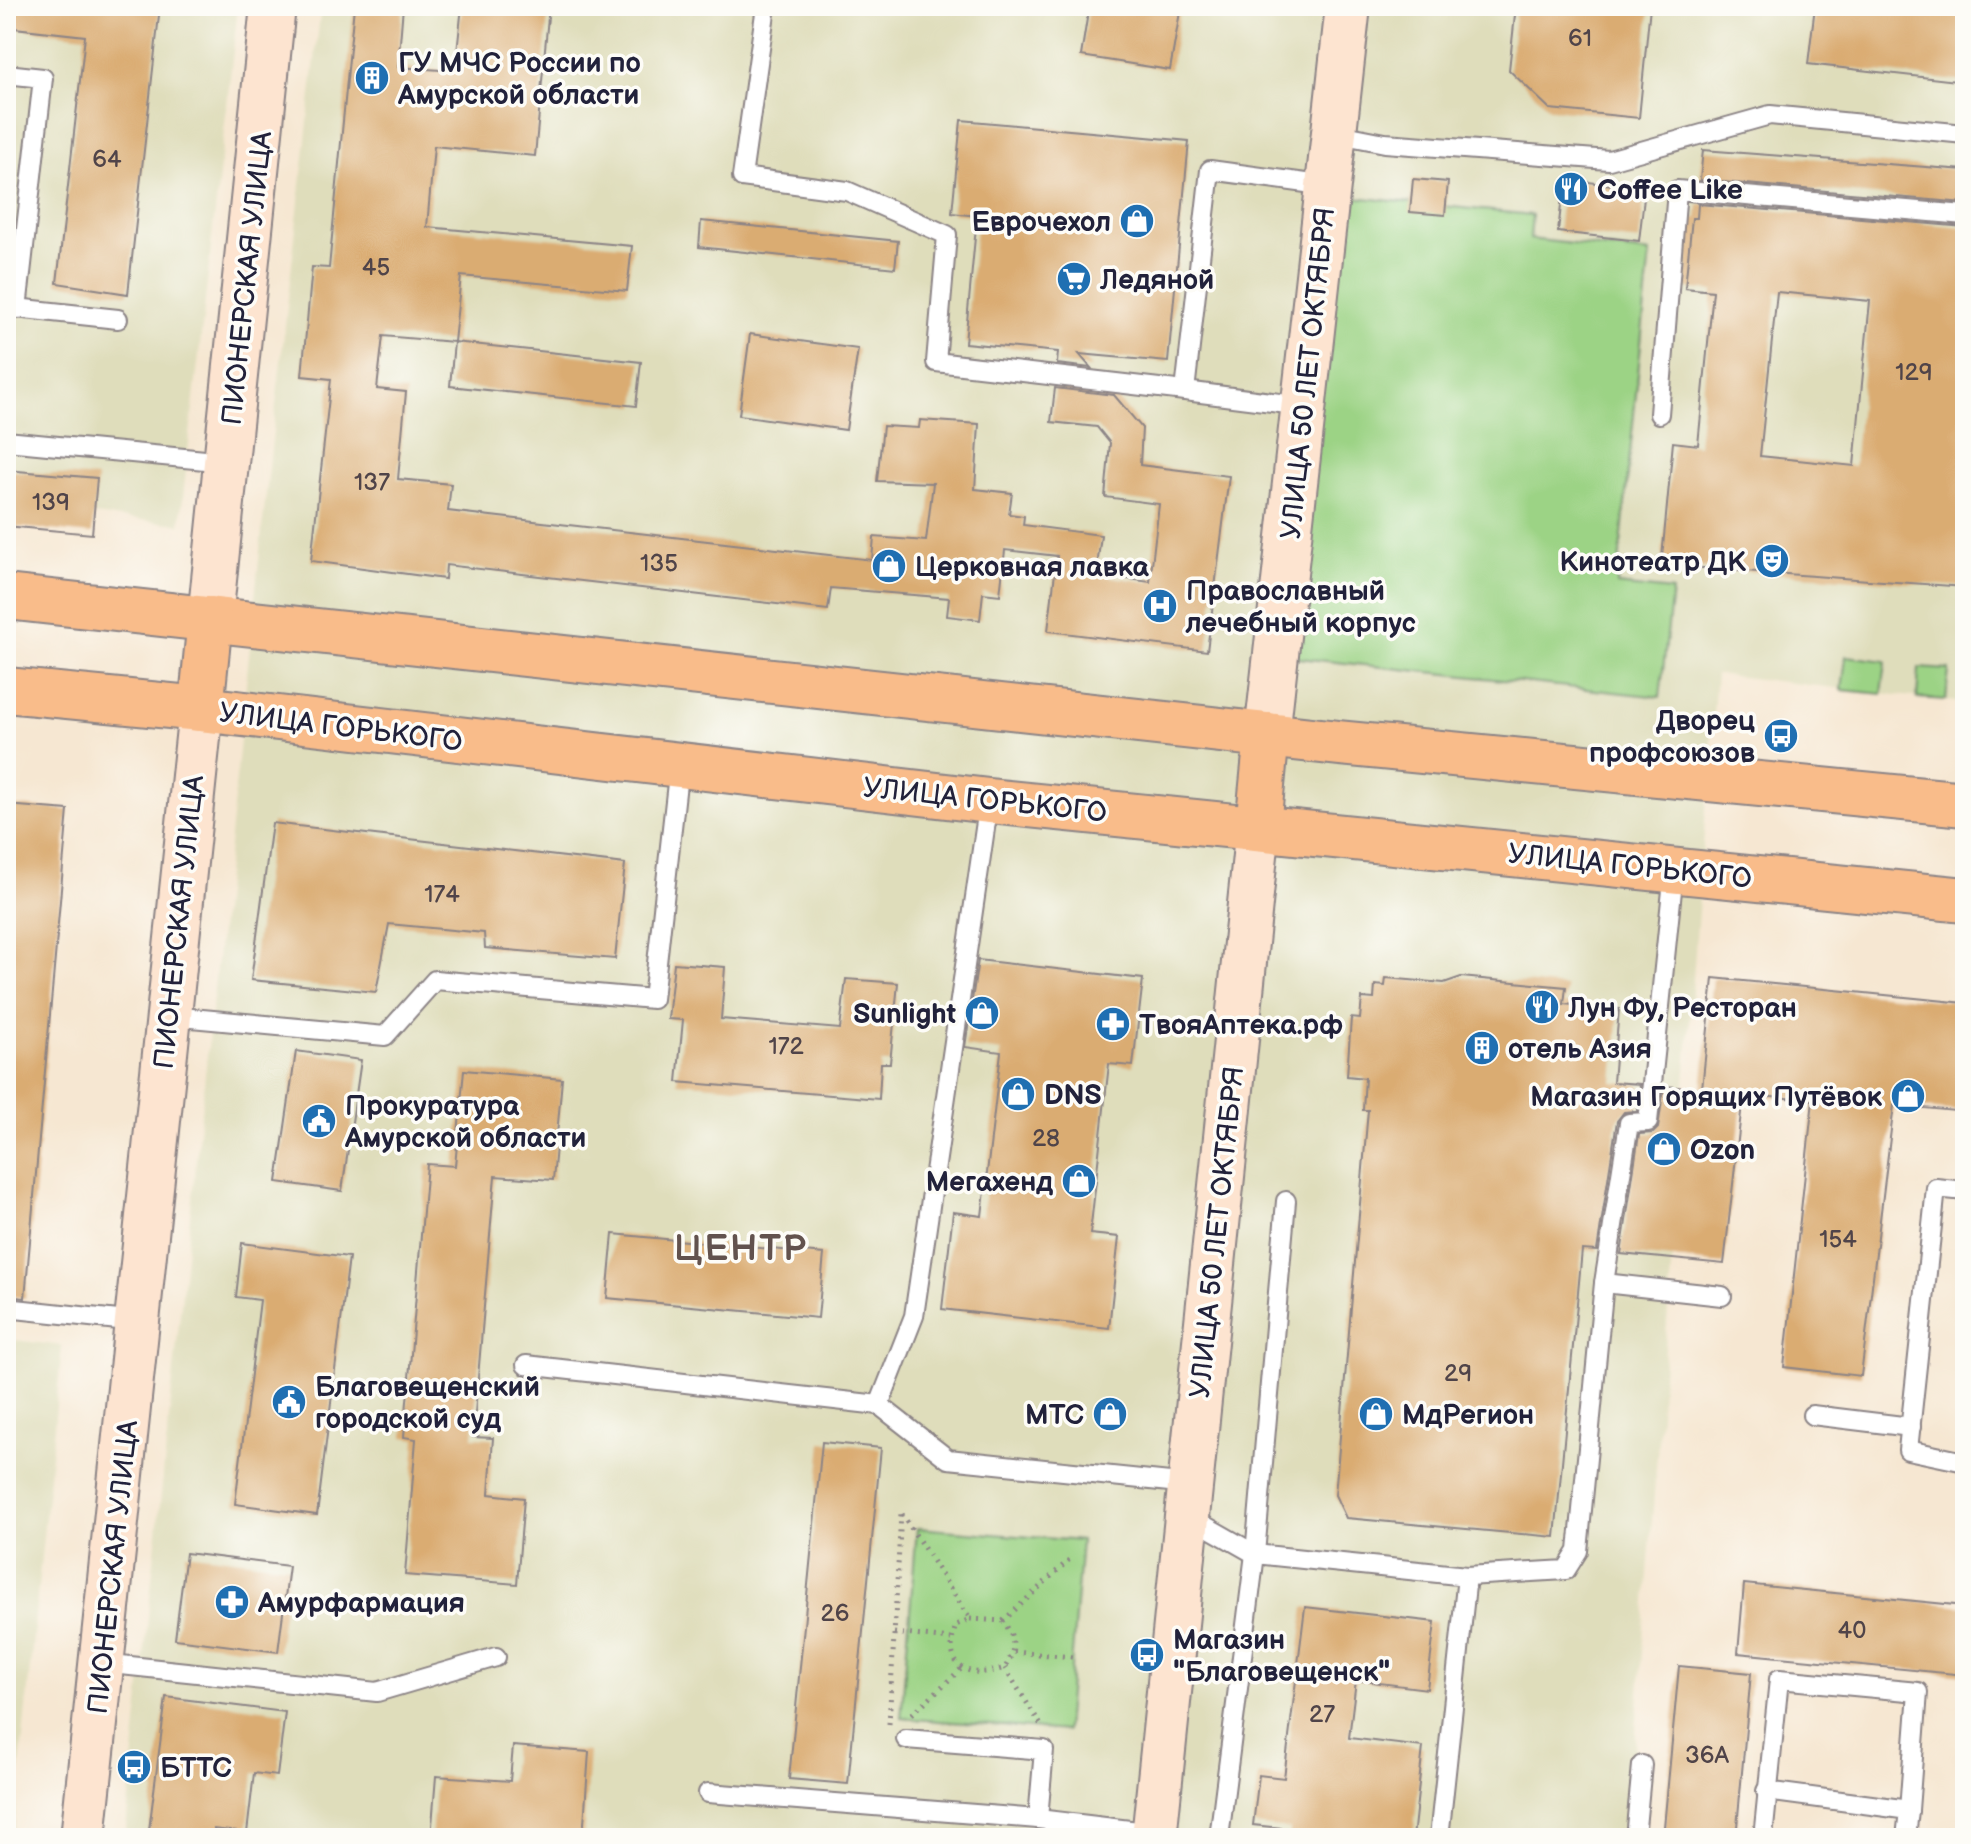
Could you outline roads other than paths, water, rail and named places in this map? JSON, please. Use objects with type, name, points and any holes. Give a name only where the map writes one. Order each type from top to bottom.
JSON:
[{"type":"main road","points":[[6,597],[1267,735],[1965,804]]},
{"type":"main road","name":"ПИОНЕРСКАЯ УЛИЦА","points":[[201,709],[210,619]]},
{"type":"main road","name":"УЛИЦА ГОРЬКОГО","points":[[6,690],[201,709],[989,801],[1965,900]]},
{"type":"main road","name":"УЛИЦА 50 ЛЕТ ОКТЯБРЯ","points":[[1258,826],[1267,735]]},
{"type":"street","name":"ПИОНЕРСКАЯ УЛИЦА","points":[[210,619],[273,6]]},
{"type":"street","name":"УЛИЦА 50 ЛЕТ ОКТЯБРЯ","points":[[1267,735],[1348,6]]},
{"type":"street","name":"ПИОНЕРСКАЯ УЛИЦА","points":[[83,1838],[201,709]]},
{"type":"street","name":"УЛИЦА 50 ЛЕТ ОКТЯБРЯ","points":[[1154,1835],[1258,826]]},
{"type":"lane","points":[[766,6],[742,177],[847,191],[947,235],[936,362],[1303,406]]},
{"type":"lane","points":[[6,74],[43,78],[12,308],[118,319]]},
{"type":"lane","points":[[1334,133],[1385,143],[1609,160],[1770,115],[1965,134]]},
{"type":"lane","points":[[1185,391],[1210,170],[1328,186]]},
{"type":"lane","points":[[1659,414],[1677,190],[1965,215]]},
{"type":"lane","points":[[6,441],[227,462]]},
{"type":"lane","points":[[170,1016],[385,1036],[435,980],[653,999],[679,765]]},
{"type":"lane","points":[[879,1405],[914,1316],[989,801]]},
{"type":"lane","points":[[526,1365],[879,1405],[948,1459],[1188,1500],[1255,1554],[1467,1576],[1566,1570],[1578,1551],[1604,1283],[1629,1123],[1648,1122],[1674,870]]},
{"type":"lane","points":[[1965,1191],[1936,1188],[1908,1450],[1965,1462]]},
{"type":"lane","points":[[1219,1838],[1255,1554],[1286,1201]]},
{"type":"lane","points":[[1604,1283],[1722,1296]]},
{"type":"lane","points":[[6,1308],[137,1322]]},
{"type":"lane","points":[[1812,1415],[1911,1427]]},
{"type":"lane","points":[[1439,1838],[1467,1576]]},
{"type":"lane","points":[[102,1663],[377,1692],[496,1657]]},
{"type":"lane","points":[[1763,1838],[1779,1679],[1918,1692],[1906,1838]]},
{"type":"lane","points":[[897,1738],[1044,1750],[1038,1819]]},
{"type":"lane","points":[[1635,1838],[1642,1765]]},
{"type":"lane","points":[[1766,1791],[1909,1810]]},
{"type":"lane","points":[[708,1793],[1038,1819],[1154,1835]]},
{"type":"place","name":"ГУ МЧС России по Амурской области","points":[[372,78]]},
{"type":"place","name":"Coffee Like","points":[[1571,189]]},
{"type":"place","name":"Еврочехол","points":[[1137,221]]},
{"type":"place","name":"Ледяной","points":[[1074,279]]},
{"type":"place","name":"Кинотеатр ДК","points":[[1772,561]]},
{"type":"place","name":"Церковная лавка","points":[[889,566]]},
{"type":"place","name":"Православный лечебный корпус","points":[[1160,606]]},
{"type":"place","name":"Дворец профсоюзов","points":[[1781,736]]},
{"type":"place","name":"Лун Фу, Ресторан","points":[[1542,1007]]},
{"type":"place","name":"Sunlight","points":[[982,1013]]},
{"type":"place","name":"ТвояАптека.рф","points":[[1113,1024]]},
{"type":"place","name":"отель Азия","points":[[1482,1048]]},
{"type":"place","name":"DNS","points":[[1018,1094]]},
{"type":"place","name":"Магазин Горящих Путёвок","points":[[1908,1096]]},
{"type":"place","name":"Прокуратура Амурской области","points":[[319,1121]]},
{"type":"place","name":"Ozon","points":[[1664,1149]]},
{"type":"place","name":"Мегахенд","points":[[1079,1181]]},
{"type":"place","name":"Благовещенский городской суд","points":[[289,1402]]},
{"type":"place","name":"МТС","points":[[1110,1414]]},
{"type":"place","name":"МдРегион","points":[[1376,1414]]},
{"type":"place","name":"Амурфармация","points":[[232,1602]]},
{"type":"place","name":"Магазин \"Благовещенск\"","points":[[1147,1655]]},
{"type":"place","name":"БТТС","points":[[134,1767]]},
{"type":"district","name":"ЦЕНТР","points":[[741,1247]]}]
